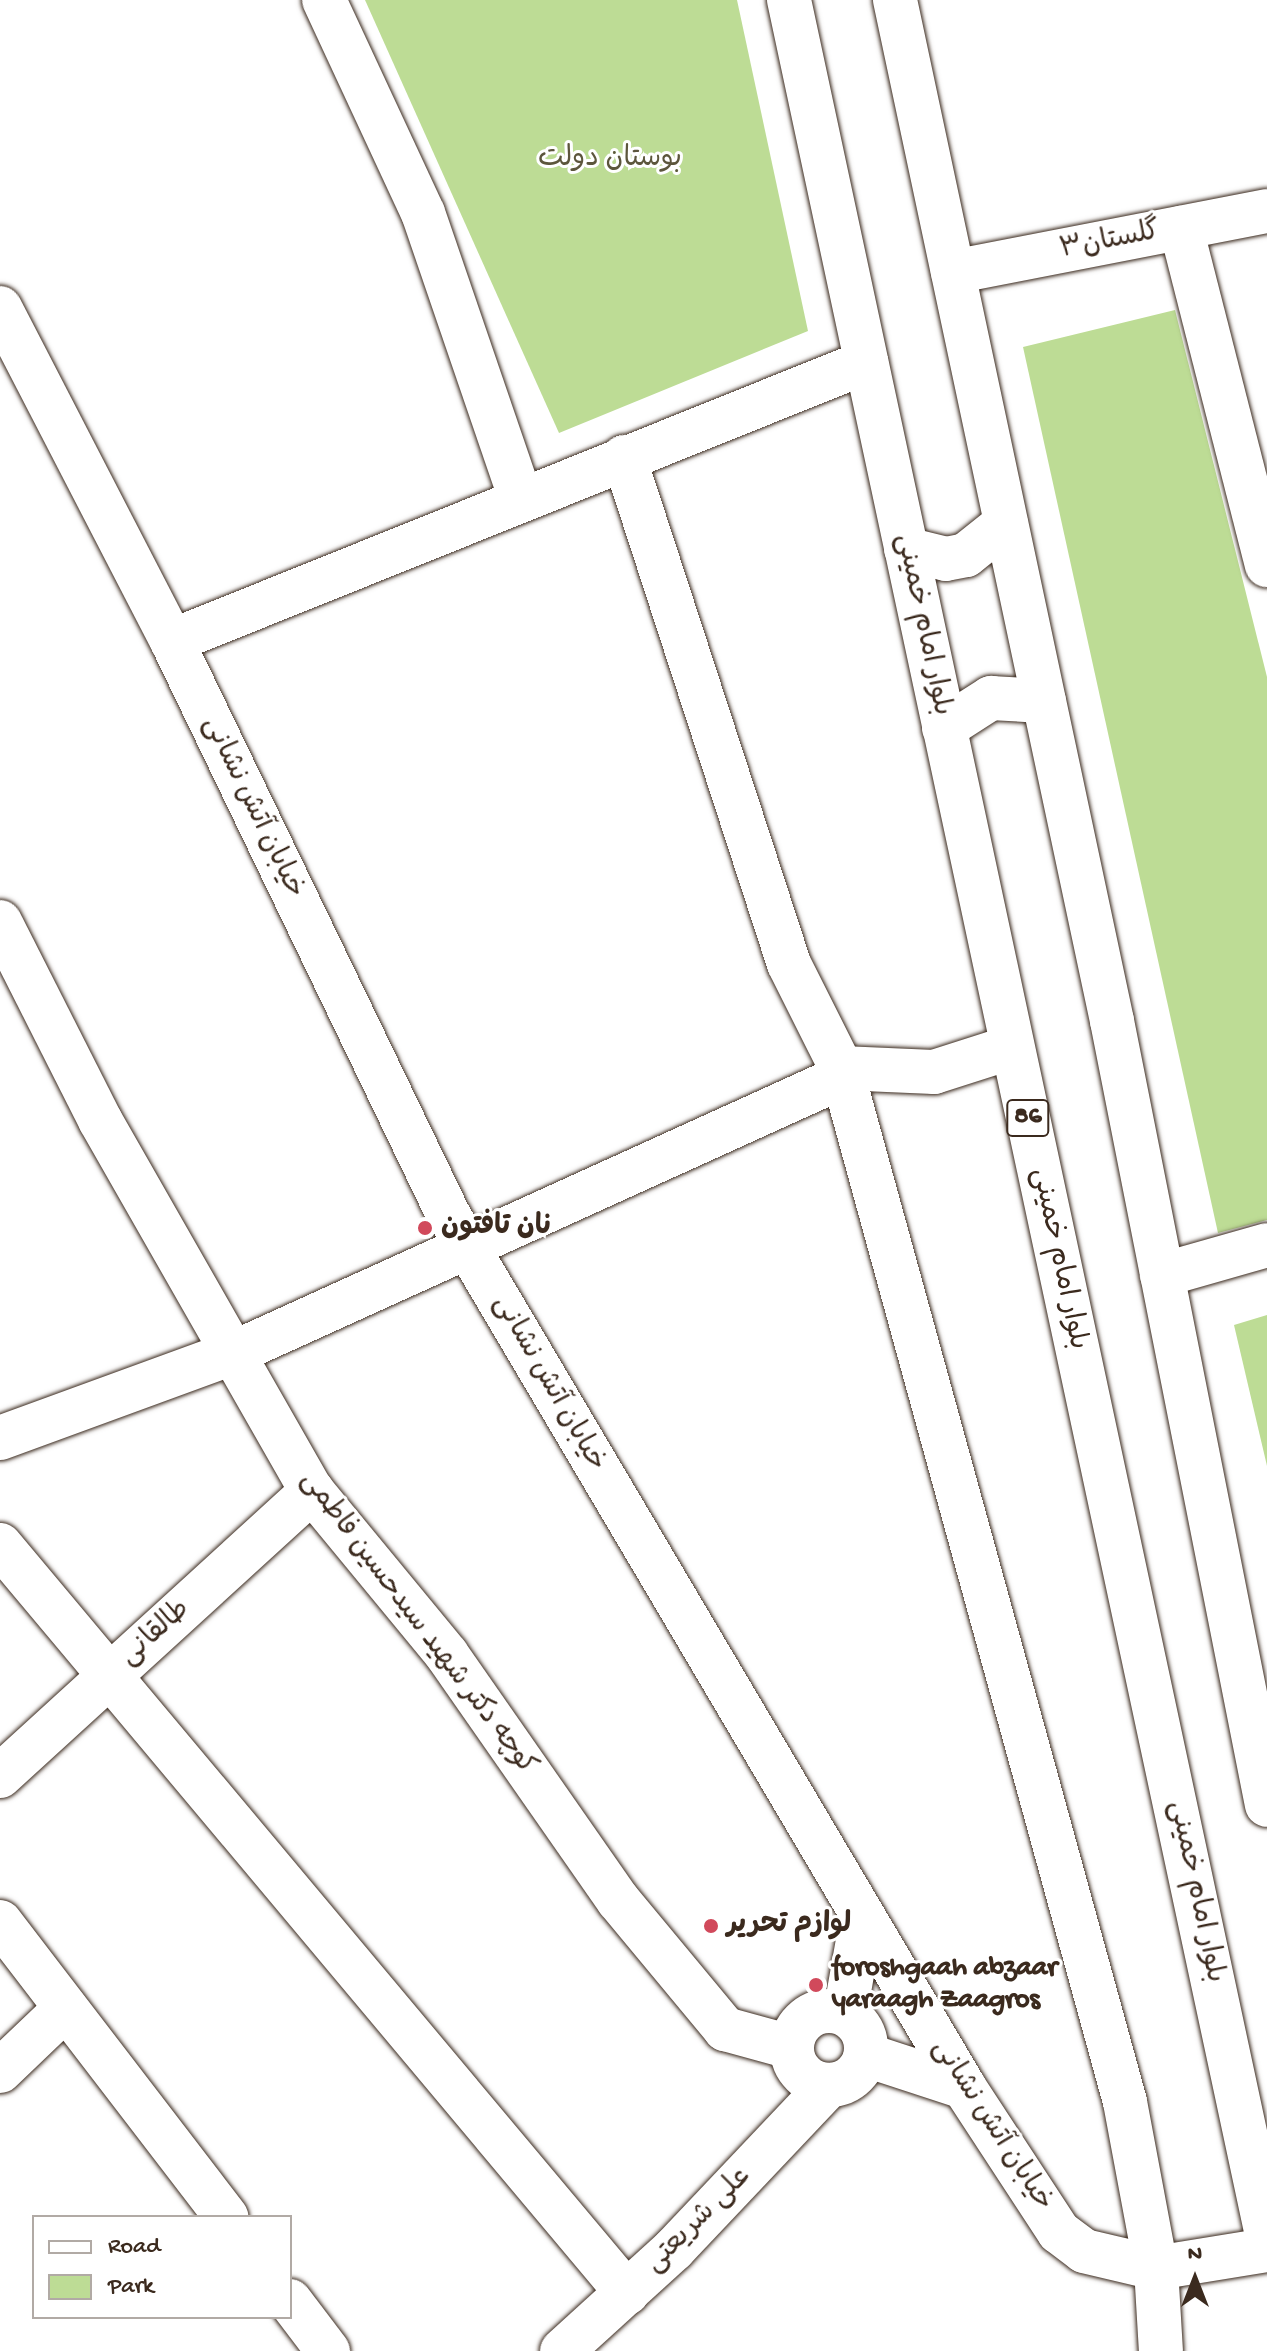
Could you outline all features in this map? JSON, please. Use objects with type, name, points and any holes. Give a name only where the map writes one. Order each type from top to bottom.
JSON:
[{"type":"street","points":[[324,0],[423,213],[521,499]]},
{"type":"street","name":"بلوار امام خمینی","points":[[789,0],[1267,2236]]},
{"type":"street","points":[[895,0],[1044,701],[1267,1805]]},
{"type":"street","name":"گلستان۳","points":[[953,272],[1267,211]]},
{"type":"street","points":[[1181,228],[1267,565]]},
{"type":"street","name":"خیابان آتش نشانی","points":[[1,312],[172,641],[470,1251],[964,2087],[1059,2232],[1084,2251],[1156,2268],[1267,2250]]},
{"type":"street","points":[[172,641],[866,362]]},
{"type":"street","points":[[624,457],[789,964],[843,1072],[1125,2102],[1156,2268],[1161,2351]]},
{"type":"street","points":[[906,549],[946,559],[966,555],[1006,523]]},
{"type":"street","points":[[944,728],[991,698],[1044,701]]},
{"type":"street","name":"کوچه دکتر شهید سیدحسین فاطمی","points":[[0,922],[100,1120],[238,1351],[312,1491],[447,1655],[618,1900],[725,2029],[791,2047]]},
{"type":"street","points":[[0,1438],[238,1351],[470,1251],[843,1072],[934,1072],[1012,1047]]},
{"type":"street","points":[[1162,1275],[1267,1245]]},
{"type":"street","name":"طالقانی","points":[[0,1776],[312,1491]]},
{"type":"street","points":[[0,1545],[627,2293]]},
{"type":"street","points":[[845,2014],[862,1918]]},
{"type":"street","points":[[0,1922],[224,2215]]},
{"type":"street","points":[[0,2071],[66,2008]]},
{"type":"street","points":[[845,2014],[863,2031],[866,2055],[852,2077],[829,2085],[798,2070],[791,2047],[809,2016],[845,2014]]},
{"type":"street","points":[[866,2055],[964,2087]]},
{"type":"street","name":"علی شریعتی","points":[[589,2342],[627,2293],[829,2085]]},
{"type":"street","points":[[292,2304],[328,2351]]},
{"type":"green space","name":"بوستان دولت","points":[[365,0],[737,0],[808,331],[559,433]]},
{"type":"green space","points":[[1175,310],[1267,677],[1267,1220],[1218,1233],[1023,347]]},
{"type":"green space","points":[[1267,1315],[1267,1466],[1234,1325]]},
{"type":"place","name":"نان تافتون","points":[[425,1228]]},
{"type":"place","name":"لوازم تحریر","points":[[711,1926]]},
{"type":"place","name":"foroshgaah abzaar yaraagh Zaagros","points":[[816,1985]]}]
